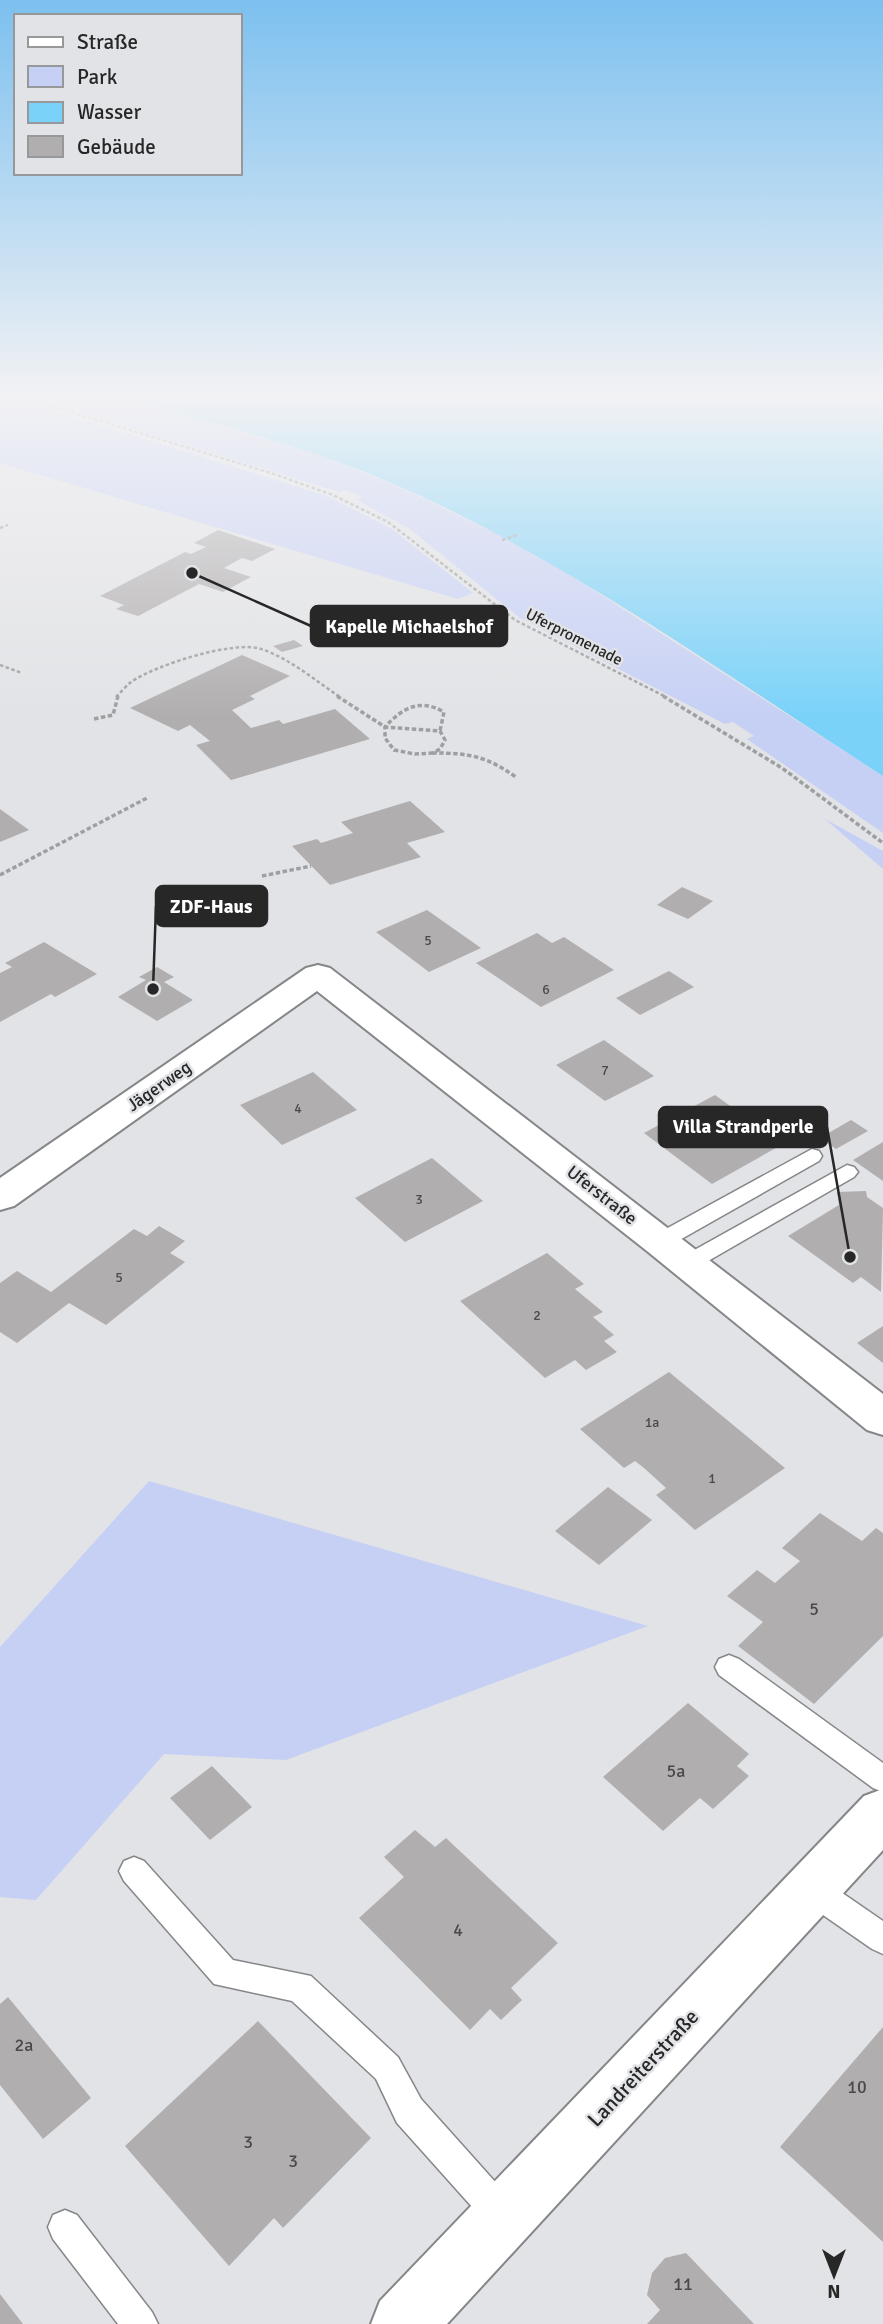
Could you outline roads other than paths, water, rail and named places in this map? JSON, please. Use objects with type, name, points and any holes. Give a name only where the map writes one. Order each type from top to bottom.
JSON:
[{"type":"street","name":"Jägerweg","points":[[0,1197],[318,975]]},
{"type":"street","name":"Uferstraße","points":[[318,975],[883,1418]]},
{"type":"street","name":"Landreiterstraße","points":[[411,2321],[504,2217],[883,1813]]},
{"type":"lane","points":[[674,1252],[812,1156]]},
{"type":"lane","points":[[674,1252],[847,1172]]},
{"type":"lane","points":[[729,1667],[883,1779]]},
{"type":"lane","points":[[134,1871],[225,1973],[300,1987],[387,2068],[409,2110],[504,2217]]},
{"type":"lane","points":[[811,1889],[883,1939]]},
{"type":"lane","points":[[65,2227],[141,2324]]},
{"type":"water","points":[[431,501],[883,501],[883,776],[645,621],[523,548]]},
{"type":"place","name":"Kapelle Michaelshof","points":[[192,573]]},
{"type":"place","name":"ZDF-Haus","points":[[153,989]]},
{"type":"place","name":"Villa Strandperle","points":[[850,1257]]}]
